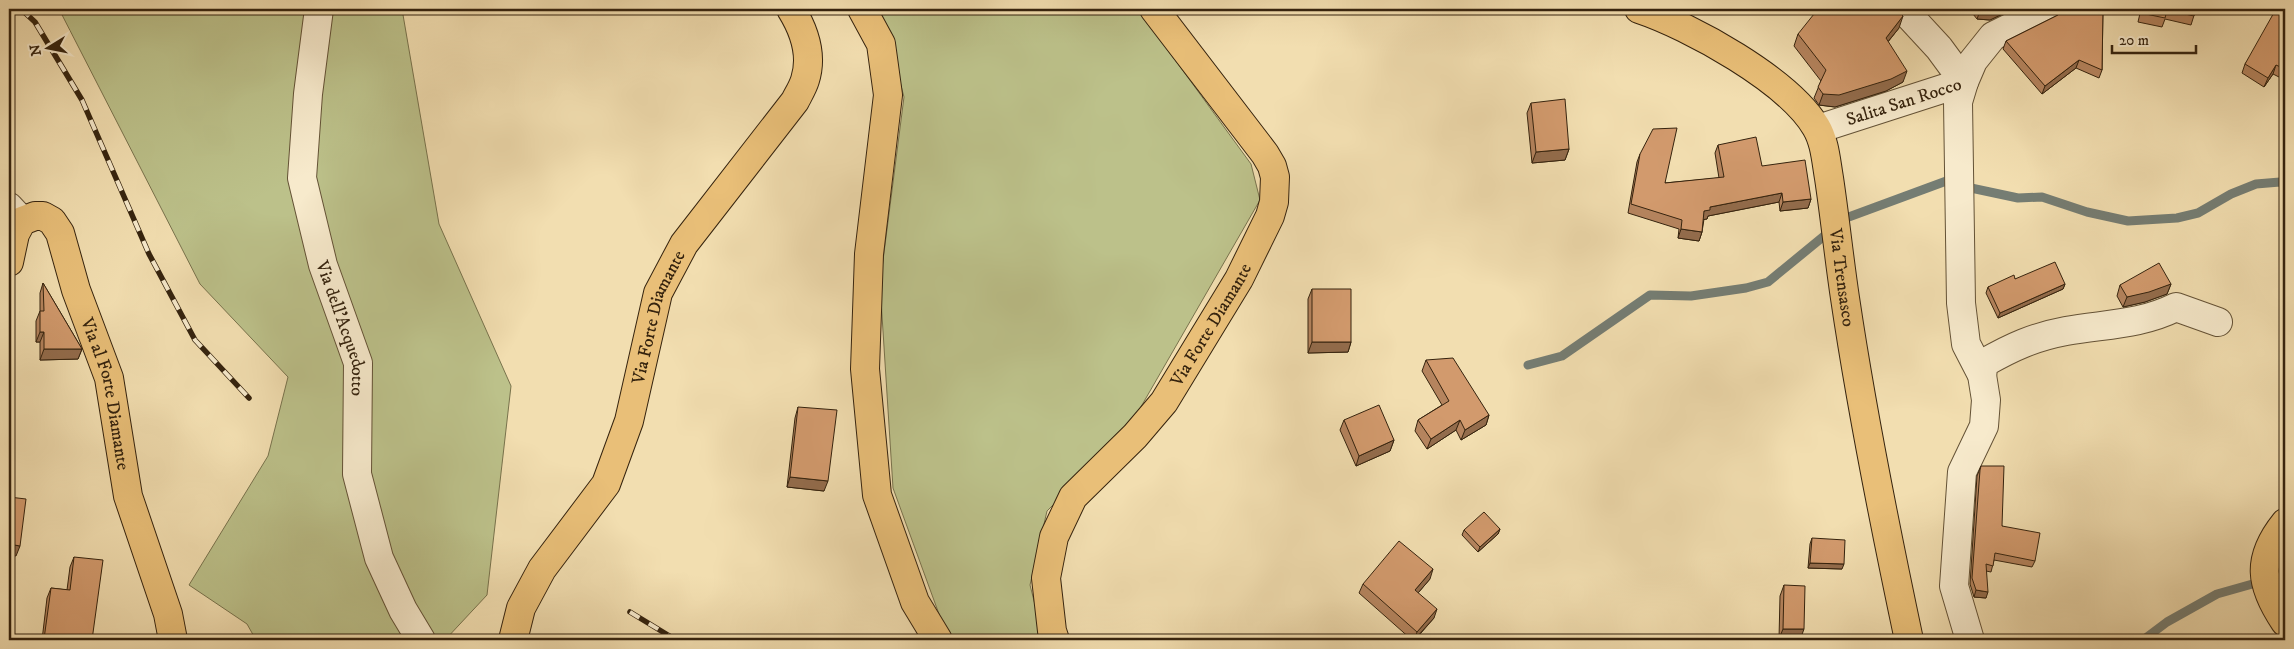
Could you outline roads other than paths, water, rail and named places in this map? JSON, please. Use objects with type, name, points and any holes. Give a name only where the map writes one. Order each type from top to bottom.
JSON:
[{"type":"main road","name":"Via Forte Diamante","points":[[513,640],[520,608],[542,569],[606,484],[629,421],[658,292],[684,244],[795,101],[806,80],[808,50],[801,25],[791,9]]},
{"type":"main road","points":[[862,9],[881,44],[888,95],[869,254],[864,369],[877,495],[914,602],[938,640]]},
{"type":"main road","name":"Via Forte Diamante","points":[[1055,640],[1052,631],[1046,578],[1054,536],[1073,497],[1135,436],[1164,402],[1239,279],[1270,216],[1274,202],[1275,177],[1272,166],[1265,154],[1154,9]]},
{"type":"main road","name":"Via Trensasco","points":[[1639,9],[1665,18],[1708,40],[1753,68],[1796,102],[1818,129],[1822,139],[1828,172],[1845,298],[1872,455],[1909,640]]},
{"type":"main road","name":"Via al Forte Diamante","points":[[9,262],[15,234],[15,214],[44,216],[52,221],[60,233],[76,290],[110,378],[128,496],[168,614],[172,640]]},
{"type":"main road","points":[[2285,523],[2273,538],[2264,564],[2268,593],[2285,622]]},
{"type":"street","name":"Via dell'Acquedotto","points":[[319,9],[308,94],[302,178],[323,265],[358,363],[357,474],[379,558],[403,610],[421,640]]},
{"type":"street","points":[[1903,9],[1939,48],[1964,82],[1958,102],[1961,303],[1966,344],[1982,375],[1986,400],[1984,426],[1962,472],[1954,586],[1970,640]]},
{"type":"street","name":"Salita San Rocco","points":[[1818,129],[1964,82],[1973,61],[1993,36],[2048,9]]},
{"type":"street","points":[[1982,375],[1984,363],[2016,344],[2065,331],[2146,320],[2176,307],[2218,322]]},
{"type":"waterway","points":[[1528,365],[1562,356],[1650,295],[1691,296],[1746,288],[1768,282],[1846,218],[1949,180],[1971,188],[2018,198],[2042,197],[2087,212],[2128,221],[2177,218],[2198,213],[2231,194],[2256,184],[2280,182],[2285,184]]},
{"type":"waterway","points":[[2143,640],[2167,622],[2217,594],[2256,583],[2272,572],[2285,567]]},
{"type":"railway","points":[[21,9],[35,22],[82,100],[149,254],[195,340],[249,398]]},
{"type":"railway","points":[[630,612],[676,640]]}]
